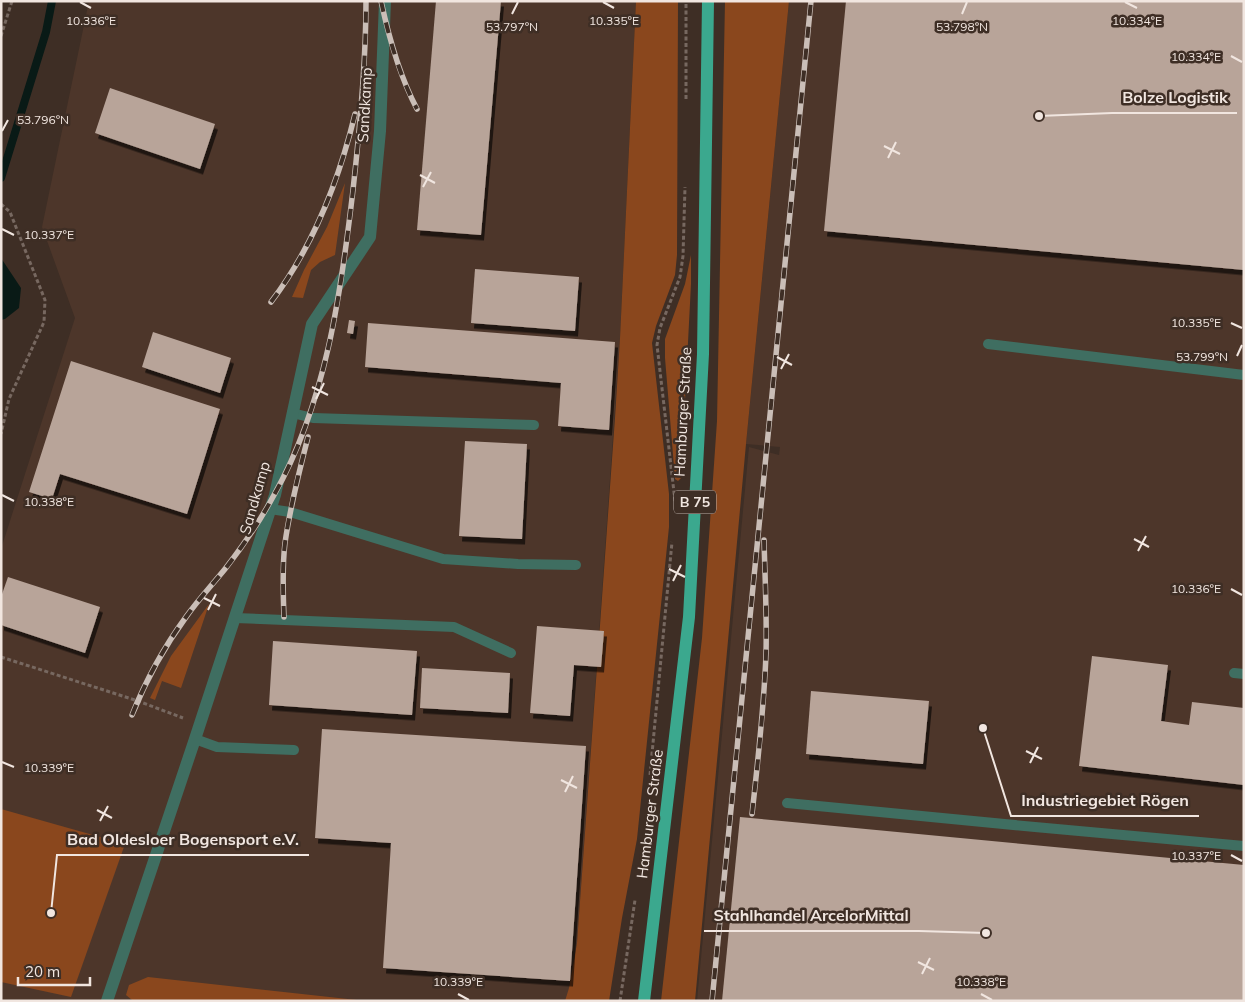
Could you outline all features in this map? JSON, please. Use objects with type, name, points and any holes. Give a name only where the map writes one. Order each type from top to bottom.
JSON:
[{"type":"main road","name":"Hamburger Straße","points":[[644,1001],[689,617],[702,354],[708,1]]},
{"type":"street","name":"Sandkamp","points":[[107,1001],[196,739],[270,509],[312,324],[370,238],[380,131],[385,1]]},
{"type":"lane","points":[[988,344],[1244,375]]},
{"type":"lane","points":[[292,413],[313,418],[534,425]]},
{"type":"lane","points":[[270,509],[290,512],[442,559],[576,566]]},
{"type":"lane","points":[[235,618],[454,627],[511,653]]},
{"type":"lane","points":[[196,739],[217,747],[294,750]]},
{"type":"lane","points":[[787,803],[1244,846]]},
{"type":"path","points":[[1,36],[12,1]]},
{"type":"path","points":[[686,1],[686,99]]},
{"type":"path","points":[[674,507],[675,499],[657,344],[660,328],[680,277],[683,256],[685,178]]},
{"type":"path","points":[[1,204],[10,212],[45,300],[44,322],[9,399],[1,434]]},
{"type":"path","points":[[650,775],[672,541]]},
{"type":"path","points":[[1,657],[138,701],[200,724]]},
{"type":"path","points":[[620,1001],[636,892]]},
{"type":"shaded area","points":[[89,1],[636,1],[620,338],[577,943],[567,1001],[1,1001],[1,549],[75,318],[42,227]]},
{"type":"shaded area","points":[[636,1],[678,1],[677,255],[675,275],[656,326],[652,343],[669,494],[669,527],[637,839],[609,1001],[565,1001],[577,943],[615,418]]},
{"type":"shaded area","points":[[725,1],[789,1],[695,1001],[661,1001],[702,638],[717,421]]},
{"type":"shaded area","points":[[789,1],[1244,1],[1244,1001],[697,1001],[749,447],[779,455],[780,447],[746,444]]},
{"type":"shaded area","points":[[345,183],[335,255],[320,262],[311,270],[303,298],[292,297],[327,227]]},
{"type":"shaded area","points":[[691,255],[681,478],[678,481],[675,479],[665,339],[685,284]]},
{"type":"shaded area","points":[[1,258],[21,288],[19,308],[1,320]]},
{"type":"shaded area","points":[[209,604],[181,688],[162,681],[155,700],[150,698],[171,656]]},
{"type":"shaded area","points":[[1,809],[125,844],[71,997],[1,982]]},
{"type":"shaded area","points":[[148,977],[366,1001],[132,1000],[126,995],[129,985]]},
{"type":"building","points":[[436,1],[501,1],[481,235],[417,230]]},
{"type":"building","points":[[846,1],[1244,1],[1244,270],[824,231]]},
{"type":"building","points":[[110,88],[215,124],[200,169],[95,133]]},
{"type":"building","points":[[475,269],[579,277],[575,331],[471,323]]},
{"type":"building","points":[[349,320],[355,321],[353,334],[347,333]]},
{"type":"building","points":[[368,323],[615,342],[609,430],[558,426],[561,383],[365,367]]},
{"type":"building","points":[[153,332],[231,358],[220,393],[142,367]]},
{"type":"building","points":[[71,361],[220,409],[187,514],[60,474],[52,499],[29,492]]},
{"type":"building","points":[[465,441],[527,444],[522,539],[459,536]]},
{"type":"building","points":[[8,577],[100,607],[85,653],[1,625],[1,597]]},
{"type":"building","points":[[537,626],[604,631],[601,667],[574,665],[570,716],[530,713]]},
{"type":"building","points":[[273,641],[417,651],[412,715],[269,705]]},
{"type":"building","points":[[1092,656],[1168,665],[1161,721],[1189,725],[1192,702],[1244,708],[1244,785],[1079,766]]},
{"type":"building","points":[[422,668],[510,673],[508,713],[420,708]]},
{"type":"building","points":[[811,691],[929,701],[923,764],[806,754]]},
{"type":"building","points":[[322,729],[586,746],[570,981],[383,968],[391,843],[315,838]]},
{"type":"building","points":[[740,817],[1244,865],[1244,1001],[722,1001]]},
{"type":"waterway","points":[[1,178],[46,32],[52,1]]},
{"type":"railway","points":[[132,715],[149,677],[170,640],[225,569],[263,514],[292,460],[307,423],[328,347],[343,268],[360,119],[366,1]]},
{"type":"railway","points":[[381,1],[395,56],[417,109]]},
{"type":"railway","points":[[712,1001],[811,1]]},
{"type":"railway","points":[[271,302],[300,259],[323,212],[349,139],[355,114]]},
{"type":"railway","points":[[284,617],[283,570],[285,543],[292,503],[308,437]]},
{"type":"railway","points":[[752,814],[759,754],[766,654],[764,540]]},
{"type":"place","name":"Bolze Logistik","points":[[1039,116]]},
{"type":"place","name":"Industriegebiet Rögen","points":[[983,728]]},
{"type":"place","name":"Bad Oldesloer Bogensport e.V.","points":[[51,913]]},
{"type":"place","name":"Stahlhandel ArcelorMittal","points":[[986,933]]}]
